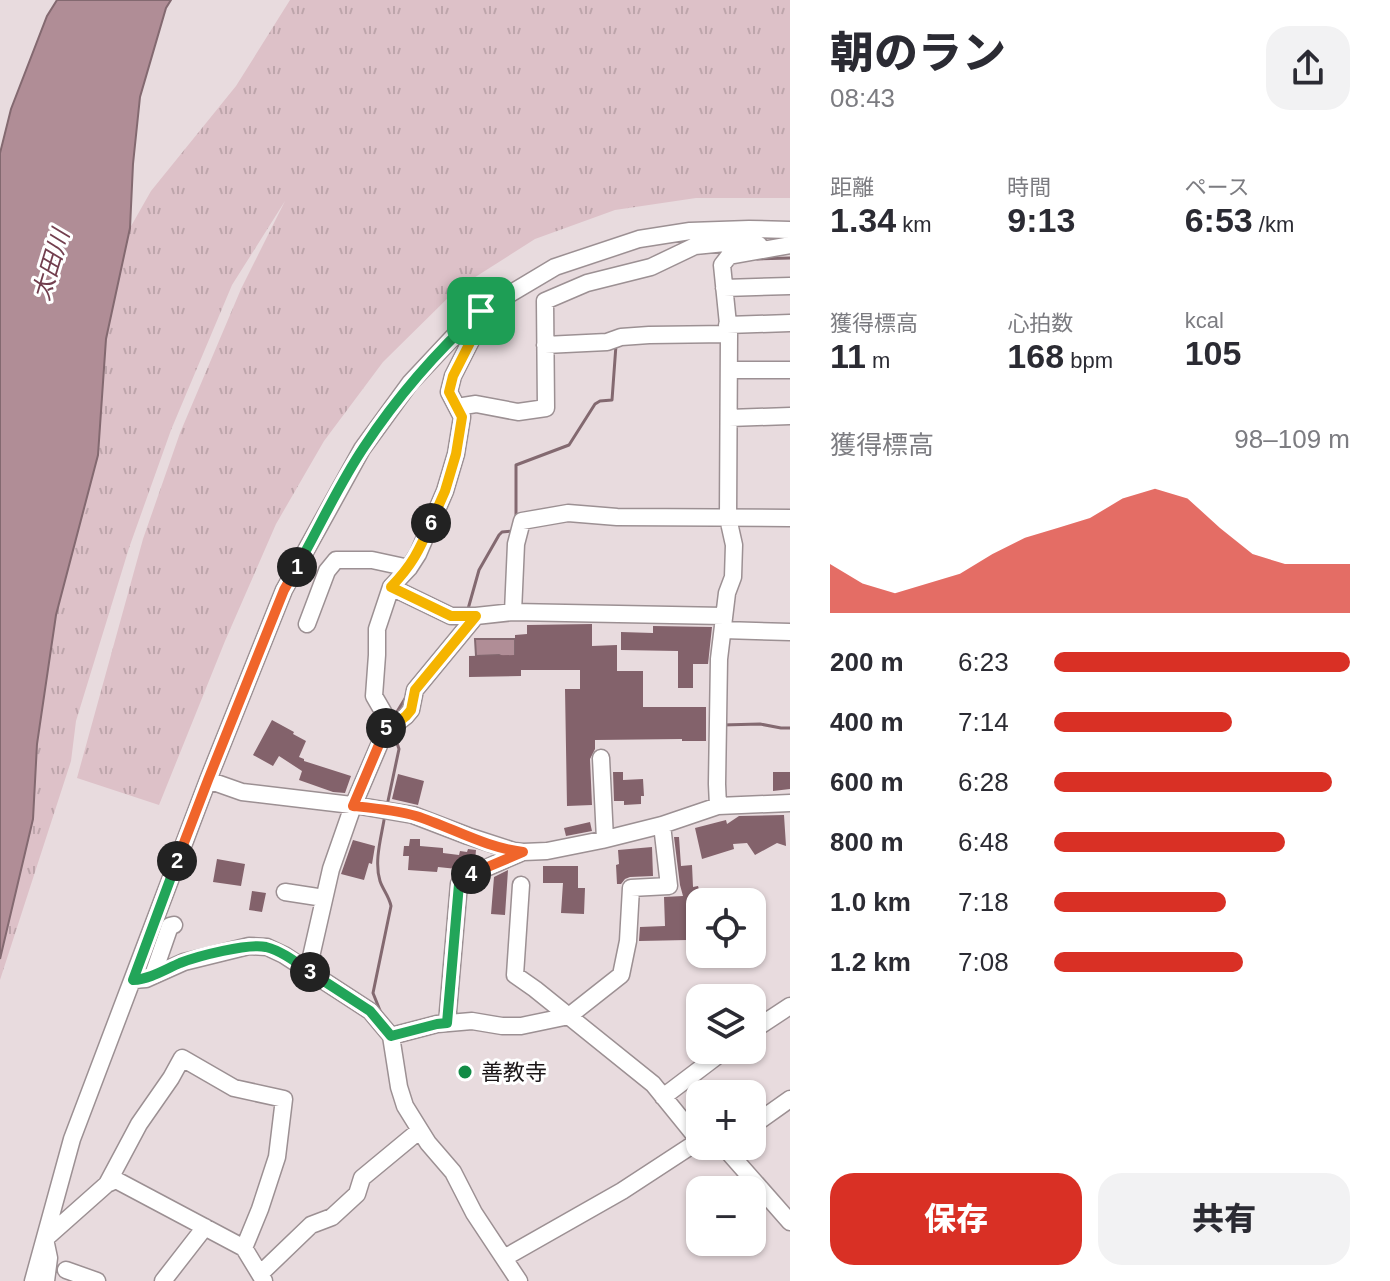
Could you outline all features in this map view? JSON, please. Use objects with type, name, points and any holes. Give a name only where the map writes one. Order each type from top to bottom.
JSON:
[{"type":"street","points":[[33,1281],[72,1139],[208,780],[284,590],[362,449],[410,383],[455,335],[481,311],[555,267],[639,239],[690,231],[790,230]]},
{"type":"street","points":[[457,407],[476,404],[518,412],[546,408],[545,301],[587,283],[651,267],[695,246],[735,242],[786,246]]},
{"type":"street","points":[[718,806],[719,674],[727,593],[733,577],[734,545],[728,518],[729,370],[722,265],[729,256],[786,246]]},
{"type":"street","points":[[724,288],[790,286]]},
{"type":"street","points":[[389,722],[374,696],[377,629],[391,587],[418,554],[445,491],[456,454],[462,417],[449,392],[453,376],[482,319],[481,311]]},
{"type":"street","points":[[545,345],[607,342],[621,337],[790,323]]},
{"type":"street","points":[[729,370],[790,370]]},
{"type":"street","points":[[729,418],[790,416]]},
{"type":"street","points":[[513,612],[516,544],[522,521],[568,513],[617,517],[790,518]]},
{"type":"street","points":[[307,624],[327,571],[336,560],[372,560],[409,568]]},
{"type":"street","points":[[391,587],[451,616],[513,612],[724,623],[790,632]]},
{"type":"street","points":[[389,722],[397,723],[411,710],[415,690],[476,616]]},
{"type":"street","points":[[308,970],[331,869],[353,806],[389,722]]},
{"type":"street","points":[[601,758],[605,839]]},
{"type":"street","points":[[208,780],[242,792],[413,815],[523,852],[547,851],[605,839],[662,825],[718,806],[790,803]]},
{"type":"street","points":[[391,1036],[437,1024],[472,1021],[521,1026],[569,1016],[621,975],[628,941],[631,888],[669,886],[662,825]]},
{"type":"street","points":[[447,1023],[459,884],[463,878],[523,852]]},
{"type":"street","points":[[521,885],[515,975],[653,1084],[686,1125]]},
{"type":"street","points":[[285,892],[324,898]]},
{"type":"street","points":[[153,975],[170,926],[174,925]]},
{"type":"street","points":[[133,980],[146,979],[184,962],[249,946],[267,947],[370,1011],[391,1036],[405,1106],[428,1143],[453,1172],[474,1213],[504,1258],[513,1279]]},
{"type":"street","points":[[766,1022],[790,1006]]},
{"type":"street","points":[[107,1184],[139,1124],[182,1058],[234,1088],[284,1099],[277,1157],[244,1248]]},
{"type":"street","points":[[663,1097],[707,1064]]},
{"type":"street","points":[[766,1116],[790,1099]]},
{"type":"street","points":[[45,1239],[107,1184],[116,1180],[244,1248],[262,1278],[311,1225],[332,1217],[357,1194],[362,1178],[420,1130]]},
{"type":"street","points":[[504,1258],[622,1191],[686,1149]]},
{"type":"street","points":[[737,1160],[784,1205],[790,1222]]},
{"type":"street","points":[[163,1281],[205,1227]]},
{"type":"street","points":[[45,1239],[49,1258],[46,1281]]},
{"type":"street","points":[[66,1270],[97,1281]]},
{"type":"green space","points":[[290,0],[790,0],[790,198],[696,198],[615,210],[535,239],[458,288],[383,362],[324,441],[276,524],[159,805],[77,778],[143,539],[180,433],[241,289],[285,201],[232,285],[171,430],[129,548],[76,721],[71,761],[0,980],[0,959],[33,819],[37,744],[56,615],[98,455],[106,339],[130,228],[151,191],[236,86]]},
{"type":"water","name":"太田川","points":[[57,0],[171,0],[140,97],[130,228],[106,339],[98,455],[56,615],[37,744],[33,819],[0,959],[0,153],[11,109],[47,16]]},
{"type":"water","points":[[475,639],[515,639],[515,663],[499,655],[476,656]]},
{"type":"building","points":[[592,624],[592,646],[617,645],[617,671],[643,671],[643,707],[706,707],[706,741],[595,740],[590,759],[592,805],[567,806],[565,689],[580,689],[580,670],[521,670],[521,676],[469,677],[469,656],[515,655],[515,635],[527,634],[527,625]]},
{"type":"building","points":[[653,626],[712,627],[708,664],[693,664],[693,688],[678,688],[678,651],[621,650],[621,632],[653,633]]},
{"type":"building","points":[[272,720],[306,741],[299,757],[304,761],[351,776],[345,793],[299,780],[302,771],[279,756],[273,766],[253,755]]},
{"type":"building","points":[[613,772],[623,772],[623,780],[643,779],[641,804],[624,805],[624,801],[614,801]]},
{"type":"building","points":[[773,772],[790,772],[790,789],[773,791]]},
{"type":"building","points":[[398,774],[424,781],[418,805],[392,799]]},
{"type":"building","points":[[784,815],[786,846],[777,843],[755,855],[747,843],[733,844],[734,849],[702,859],[695,828],[726,820],[727,824],[739,816]]},
{"type":"building","points":[[590,822],[592,831],[566,836],[564,828]]},
{"type":"building","points":[[674,837],[679,837],[681,866],[692,865],[693,887],[699,888],[686,888],[686,940],[639,941],[640,927],[665,926],[664,897],[683,896]]},
{"type":"building","points":[[410,839],[420,839],[420,846],[443,848],[443,853],[459,855],[460,851],[476,850],[475,861],[457,869],[438,867],[437,872],[408,870],[409,856],[403,856],[404,846],[409,846]]},
{"type":"building","points":[[353,840],[375,846],[372,864],[369,863],[364,880],[341,874]]},
{"type":"building","points":[[652,847],[653,876],[630,877],[617,884],[618,850]]},
{"type":"building","points":[[217,859],[245,864],[241,886],[213,882]]},
{"type":"building","points":[[543,866],[578,866],[578,888],[585,888],[584,914],[561,913],[563,883],[543,883]]},
{"type":"building","points":[[508,870],[505,915],[491,914],[494,877]]},
{"type":"building","points":[[252,891],[266,893],[262,912],[249,910]]},
{"type":"waterway","points":[[757,259],[790,258]]},
{"type":"waterway","points":[[516,518],[516,465],[569,445],[595,404],[612,400],[616,345]]},
{"type":"waterway","points":[[468,609],[479,570],[499,535],[513,531]]},
{"type":"waterway","points":[[395,715],[406,697]]},
{"type":"waterway","points":[[722,725],[760,724],[790,728]]},
{"type":"waterway","points":[[388,801],[399,749],[393,731]]},
{"type":"waterway","points":[[381,1013],[373,993],[391,906],[380,881],[378,866],[384,820]]},
{"type":"place","name":"善教寺","points":[[465,1072]]},
{"type":"route","points":[[481,311],[482,319],[453,376],[449,392],[462,417],[456,454],[445,491],[418,554],[391,587],[451,616],[476,616],[415,690],[411,710],[397,723],[389,722],[353,806],[413,815],[523,852],[463,878],[459,884],[447,1023],[391,1036],[370,1011],[267,947],[249,946],[184,962],[146,979],[133,980],[284,590],[362,449],[410,383],[481,311]]}]
